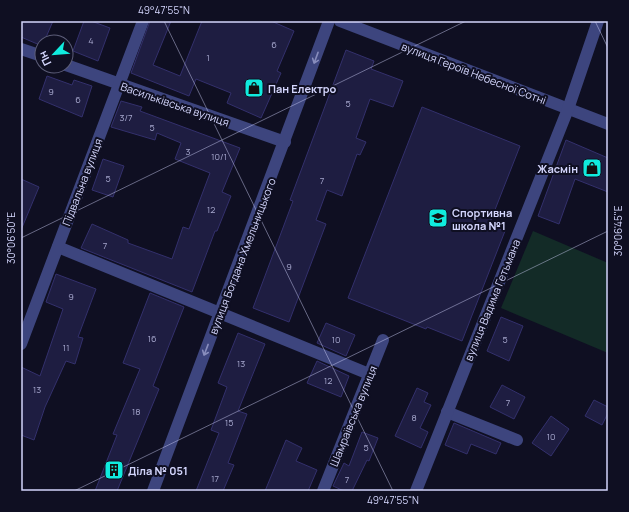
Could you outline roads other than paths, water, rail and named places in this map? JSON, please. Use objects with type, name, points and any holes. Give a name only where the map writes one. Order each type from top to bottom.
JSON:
[{"type":"street","name":"Підвальна вулиця","points":[[21,344],[143,21]]},
{"type":"street","name":"вулиця Богдана Хмельницького","points":[[153,491],[285,142],[329,21]]},
{"type":"street","name":"вулиця Героїв Небесної Сотні","points":[[340,21],[608,124]]},
{"type":"street","name":"вулиця Вадима Гетьмана","points":[[416,491],[568,109],[598,21]]},
{"type":"street","points":[[21,49],[34,53]]},
{"type":"street","name":"Васильківська вулиця","points":[[74,68],[285,142]]},
{"type":"street","points":[[58,247],[369,374]]},
{"type":"street","name":"Шамраївська вулиця","points":[[323,491],[383,340]]},
{"type":"street","points":[[447,412],[517,440]]},
{"type":"place","name":"Пан Електро","points":[[254,88]]},
{"type":"place","name":"Жасмін","points":[[592,168]]},
{"type":"place","name":"Спортивна школа №1","points":[[438,218]]},
{"type":"place","name":"Діла № 051","points":[[114,470]]}]
